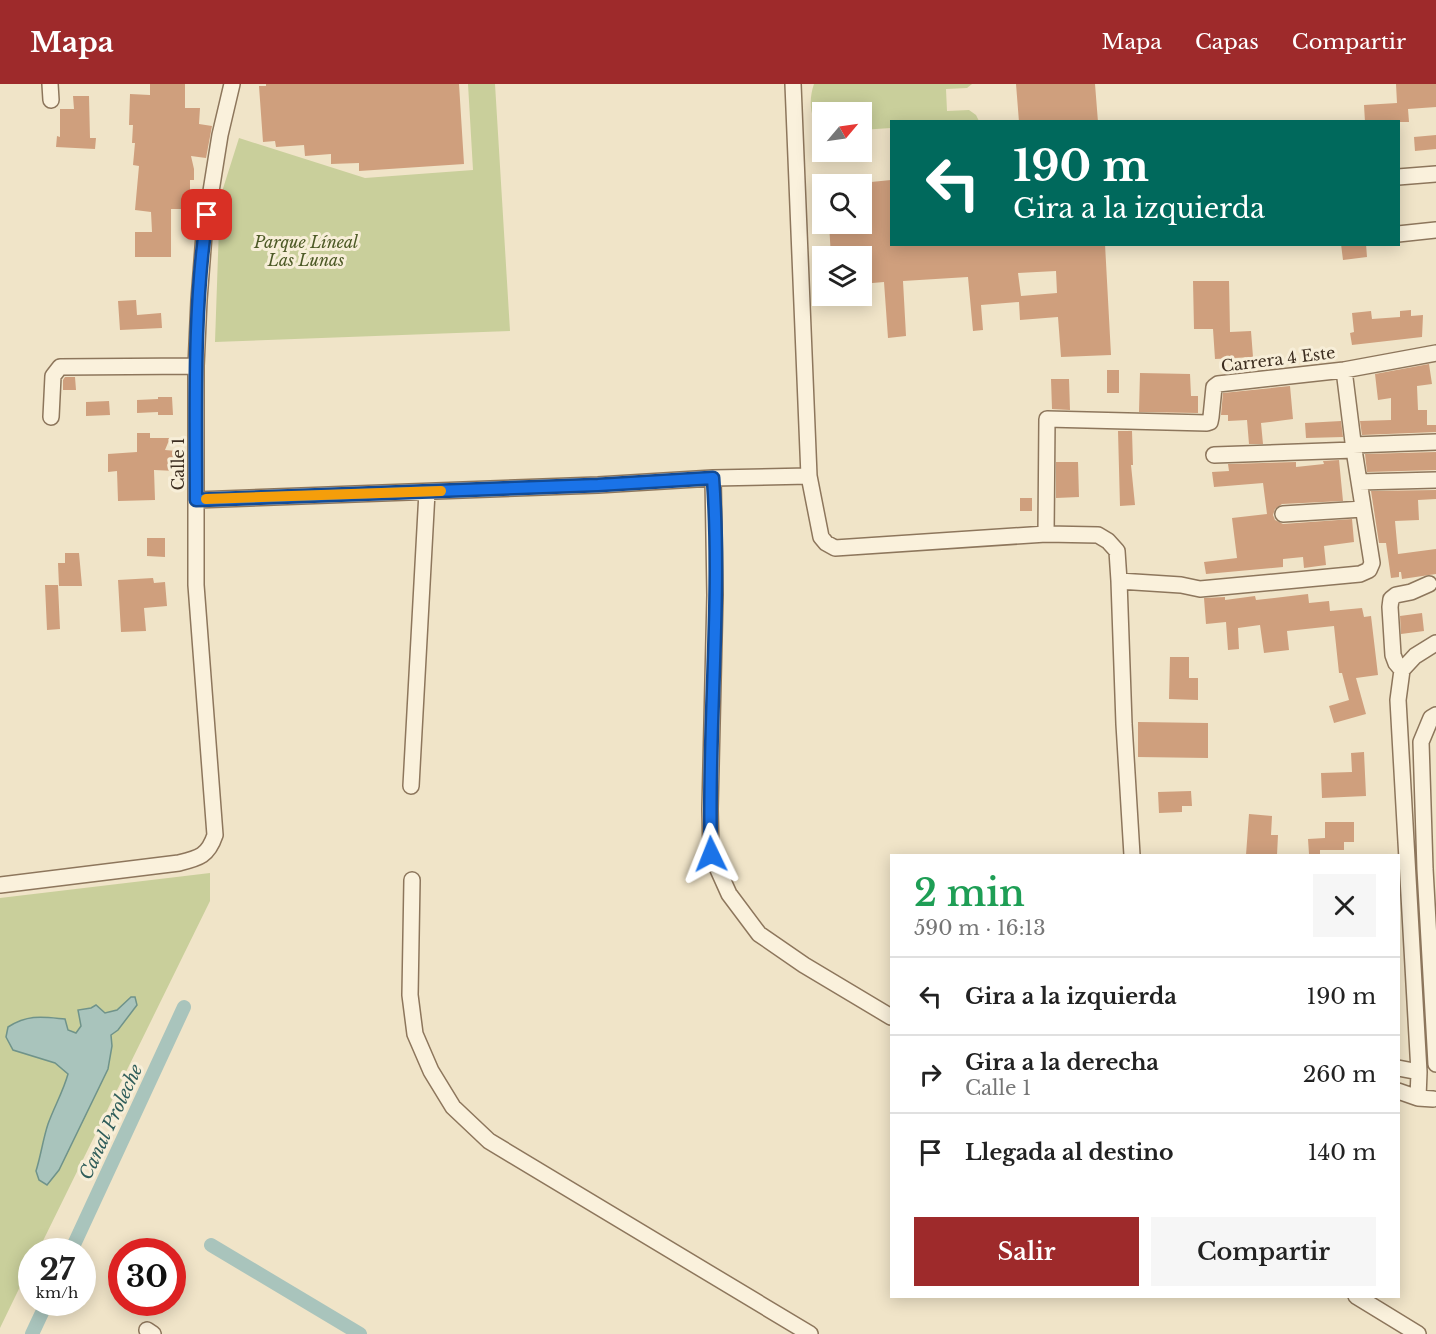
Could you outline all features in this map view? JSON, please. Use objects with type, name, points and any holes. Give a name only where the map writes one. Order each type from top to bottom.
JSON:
[{"type":"street","points":[[50,84],[51,100]]},
{"type":"street","name":"Calle 1","points":[[0,885],[179,863],[199,858],[211,846],[214,835],[195,585],[196,366],[204,235],[220,135],[232,84]]},
{"type":"street","points":[[793,84],[809,476],[821,537],[826,543],[836,548],[1046,534],[1098,535],[1108,541],[1117,551],[1132,854]]},
{"type":"street","points":[[1400,177],[1436,174]]},
{"type":"street","points":[[1400,234],[1436,230]]},
{"type":"street","name":"Carrera 4 Este","points":[[1046,534],[1047,419],[1207,423],[1210,420],[1215,385],[1344,370],[1436,353]]},
{"type":"street","points":[[51,417],[53,376],[60,368],[196,366]]},
{"type":"street","points":[[1119,581],[1181,585],[1200,589],[1360,574],[1369,570],[1372,563],[1344,370]]},
{"type":"street","points":[[1214,455],[1436,442]]},
{"type":"street","points":[[196,500],[809,476]]},
{"type":"street","points":[[713,478],[715,595],[711,854],[729,894],[759,934],[804,965],[890,1016]]},
{"type":"street","points":[[1359,482],[1436,480]]},
{"type":"street","points":[[411,786],[427,492]]},
{"type":"street","points":[[1283,514],[1364,509]]},
{"type":"street","points":[[1402,670],[1393,655],[1391,599],[1396,595],[1412,592],[1429,584]]},
{"type":"street","points":[[1431,1099],[1419,1072],[1398,700],[1402,670],[1415,656],[1436,643]]},
{"type":"street","points":[[1436,715],[1431,718],[1421,742],[1436,1064]]},
{"type":"street","points":[[412,880],[410,995],[415,1034],[431,1071],[453,1107],[489,1141],[810,1334]]},
{"type":"street","points":[[1400,1068],[1419,1072]]},
{"type":"street","points":[[1400,1091],[1431,1099]]},
{"type":"street","points":[[1359,1298],[1419,1334]]},
{"type":"green space","name":"Parque Líneal Las Lunas","points":[[468,84],[495,84],[510,331],[215,342],[220,198],[239,138],[365,178],[473,170]]},
{"type":"green space","points":[[814,84],[972,84],[967,88],[946,89],[947,111],[969,110],[978,120],[890,120],[890,128],[872,129],[872,102],[812,102],[812,113],[811,110]]},
{"type":"green space","points":[[210,873],[210,901],[44,1238],[18,1238],[18,1291],[0,1328],[0,898]]},
{"type":"water","points":[[131,997],[135,997],[137,1005],[118,1030],[111,1035],[112,1046],[108,1069],[59,1170],[47,1185],[39,1180],[36,1171],[48,1124],[68,1074],[55,1063],[13,1050],[6,1037],[8,1027],[36,1017],[65,1019],[68,1030],[76,1033],[81,1026],[78,1010],[96,1005],[105,1013],[117,1010]]},
{"type":"building","points":[[150,84],[185,84],[185,108],[200,108],[199,124],[212,126],[206,158],[191,156],[194,180],[190,180],[190,209],[171,209],[171,257],[135,257],[135,232],[152,232],[151,212],[135,210],[139,166],[133,165],[135,143],[132,143],[133,125],[129,125],[130,94],[150,95]]},
{"type":"building","points":[[266,84],[459,84],[464,164],[359,171],[359,163],[331,164],[331,154],[305,156],[304,145],[276,147],[275,141],[263,142],[259,86],[266,86]]},
{"type":"building","points":[[1016,84],[1095,84],[1098,120],[1019,120]]},
{"type":"building","points":[[1396,84],[1436,84],[1436,107],[1408,109],[1409,122],[1365,120],[1364,105],[1397,103]]},
{"type":"building","points":[[73,96],[89,96],[90,138],[96,138],[95,149],[56,147],[57,136],[60,137],[60,109],[74,109]]},
{"type":"building","points":[[1436,135],[1436,149],[1415,151],[1414,137]]},
{"type":"building","points":[[890,180],[890,246],[1105,246],[1111,355],[1061,357],[1058,317],[1020,320],[1019,302],[981,305],[983,330],[973,331],[968,277],[903,281],[906,336],[888,338],[884,282],[872,283],[872,246],[830,246],[830,234],[872,234],[872,182]],"holes":[[[1056,271],[1057,293],[1021,296],[1018,273]]]},
{"type":"building","points":[[1341,246],[1366,246],[1367,257],[1343,260]]},
{"type":"building","points":[[1193,281],[1229,281],[1230,332],[1251,331],[1253,357],[1215,359],[1213,329],[1194,329]]},
{"type":"building","points":[[136,300],[137,315],[161,313],[162,328],[120,330],[118,301]]},
{"type":"building","points":[[1411,310],[1411,316],[1423,315],[1422,337],[1352,345],[1350,333],[1354,332],[1352,313],[1371,311],[1372,319],[1400,317],[1400,311]]},
{"type":"building","points":[[1429,364],[1432,384],[1417,386],[1418,410],[1427,410],[1427,425],[1436,425],[1436,432],[1362,435],[1360,421],[1391,420],[1391,398],[1378,400],[1375,374]]},
{"type":"building","points":[[1107,370],[1119,370],[1119,393],[1107,393]]},
{"type":"building","points":[[1140,373],[1190,374],[1191,396],[1198,396],[1198,413],[1139,412]]},
{"type":"building","points":[[65,377],[75,377],[76,390],[63,390]]},
{"type":"building","points":[[1051,379],[1069,379],[1070,410],[1052,409]]},
{"type":"building","points":[[1290,386],[1293,419],[1261,423],[1263,444],[1249,444],[1247,420],[1228,421],[1228,415],[1221,415],[1223,393]]},
{"type":"building","points":[[158,397],[172,397],[173,415],[158,415],[158,412],[137,413],[137,400],[158,399]]},
{"type":"building","points":[[109,401],[110,415],[86,416],[86,402]]},
{"type":"building","points":[[1341,421],[1343,437],[1306,438],[1305,423]]},
{"type":"building","points":[[1118,431],[1132,431],[1133,465],[1131,465],[1135,505],[1120,506]]},
{"type":"building","points":[[137,433],[150,433],[150,438],[170,438],[165,450],[177,451],[176,471],[154,470],[155,500],[118,501],[117,471],[108,472],[108,454],[137,452]]},
{"type":"building","points":[[1436,452],[1436,470],[1367,472],[1365,454]]},
{"type":"building","points":[[1339,460],[1343,501],[1282,504],[1275,509],[1273,515],[1275,520],[1283,524],[1352,519],[1354,542],[1324,546],[1326,565],[1304,568],[1303,557],[1283,559],[1283,567],[1206,574],[1204,562],[1237,558],[1232,518],[1267,514],[1263,483],[1214,487],[1212,472],[1229,471],[1228,464],[1296,462],[1296,467]]},
{"type":"building","points":[[1056,462],[1078,462],[1079,497],[1056,498]]},
{"type":"building","points":[[1436,490],[1436,499],[1418,500],[1419,520],[1395,521],[1398,554],[1436,549],[1436,574],[1402,579],[1401,572],[1399,572],[1399,577],[1391,578],[1386,543],[1379,543],[1371,491]]},
{"type":"building","points":[[1020,498],[1032,498],[1032,511],[1020,511]]},
{"type":"building","points":[[147,538],[165,538],[165,557],[147,556]]},
{"type":"building","points":[[65,553],[79,553],[82,586],[59,586],[58,563],[65,563]]},
{"type":"building","points":[[153,578],[154,583],[165,582],[167,606],[144,608],[146,631],[121,632],[118,580]]},
{"type":"building","points":[[45,585],[58,585],[60,629],[47,630]]},
{"type":"building","points":[[1308,594],[1309,603],[1329,601],[1330,611],[1362,608],[1364,617],[1371,616],[1378,675],[1356,678],[1366,714],[1334,723],[1329,706],[1349,700],[1342,673],[1339,673],[1334,626],[1287,631],[1289,650],[1264,653],[1260,625],[1238,628],[1239,649],[1228,650],[1226,622],[1206,624],[1204,598],[1225,597],[1225,600],[1255,596],[1256,600]]},
{"type":"building","points":[[1422,613],[1424,631],[1401,634],[1400,616]]},
{"type":"building","points":[[1170,657],[1189,657],[1189,678],[1198,678],[1198,700],[1169,699]]},
{"type":"building","points":[[1138,722],[1208,723],[1208,758],[1138,757]]},
{"type":"building","points":[[1364,752],[1366,796],[1322,798],[1321,773],[1352,772],[1351,753]]},
{"type":"building","points":[[1191,791],[1192,806],[1182,806],[1182,812],[1159,813],[1158,792]]},
{"type":"building","points":[[1249,814],[1272,816],[1271,835],[1278,835],[1277,854],[1246,854]]},
{"type":"building","points":[[1325,822],[1354,822],[1354,842],[1344,842],[1344,850],[1320,850],[1320,854],[1309,854],[1308,839],[1325,838]]},
{"type":"waterway","name":"Canal Proleche","points":[[77,1238],[184,1007]]},
{"type":"waterway","points":[[211,1245],[360,1334]]},
{"type":"waterway","name":"Canal Proleche","points":[[32,1334],[40,1316]]},
{"type":"slow traffic","points":[[206,499],[441,491]]},
{"type":"route","points":[[207,215],[199,300],[196,366],[196,500],[598,485],[713,478],[715,595],[711,854]]}]
